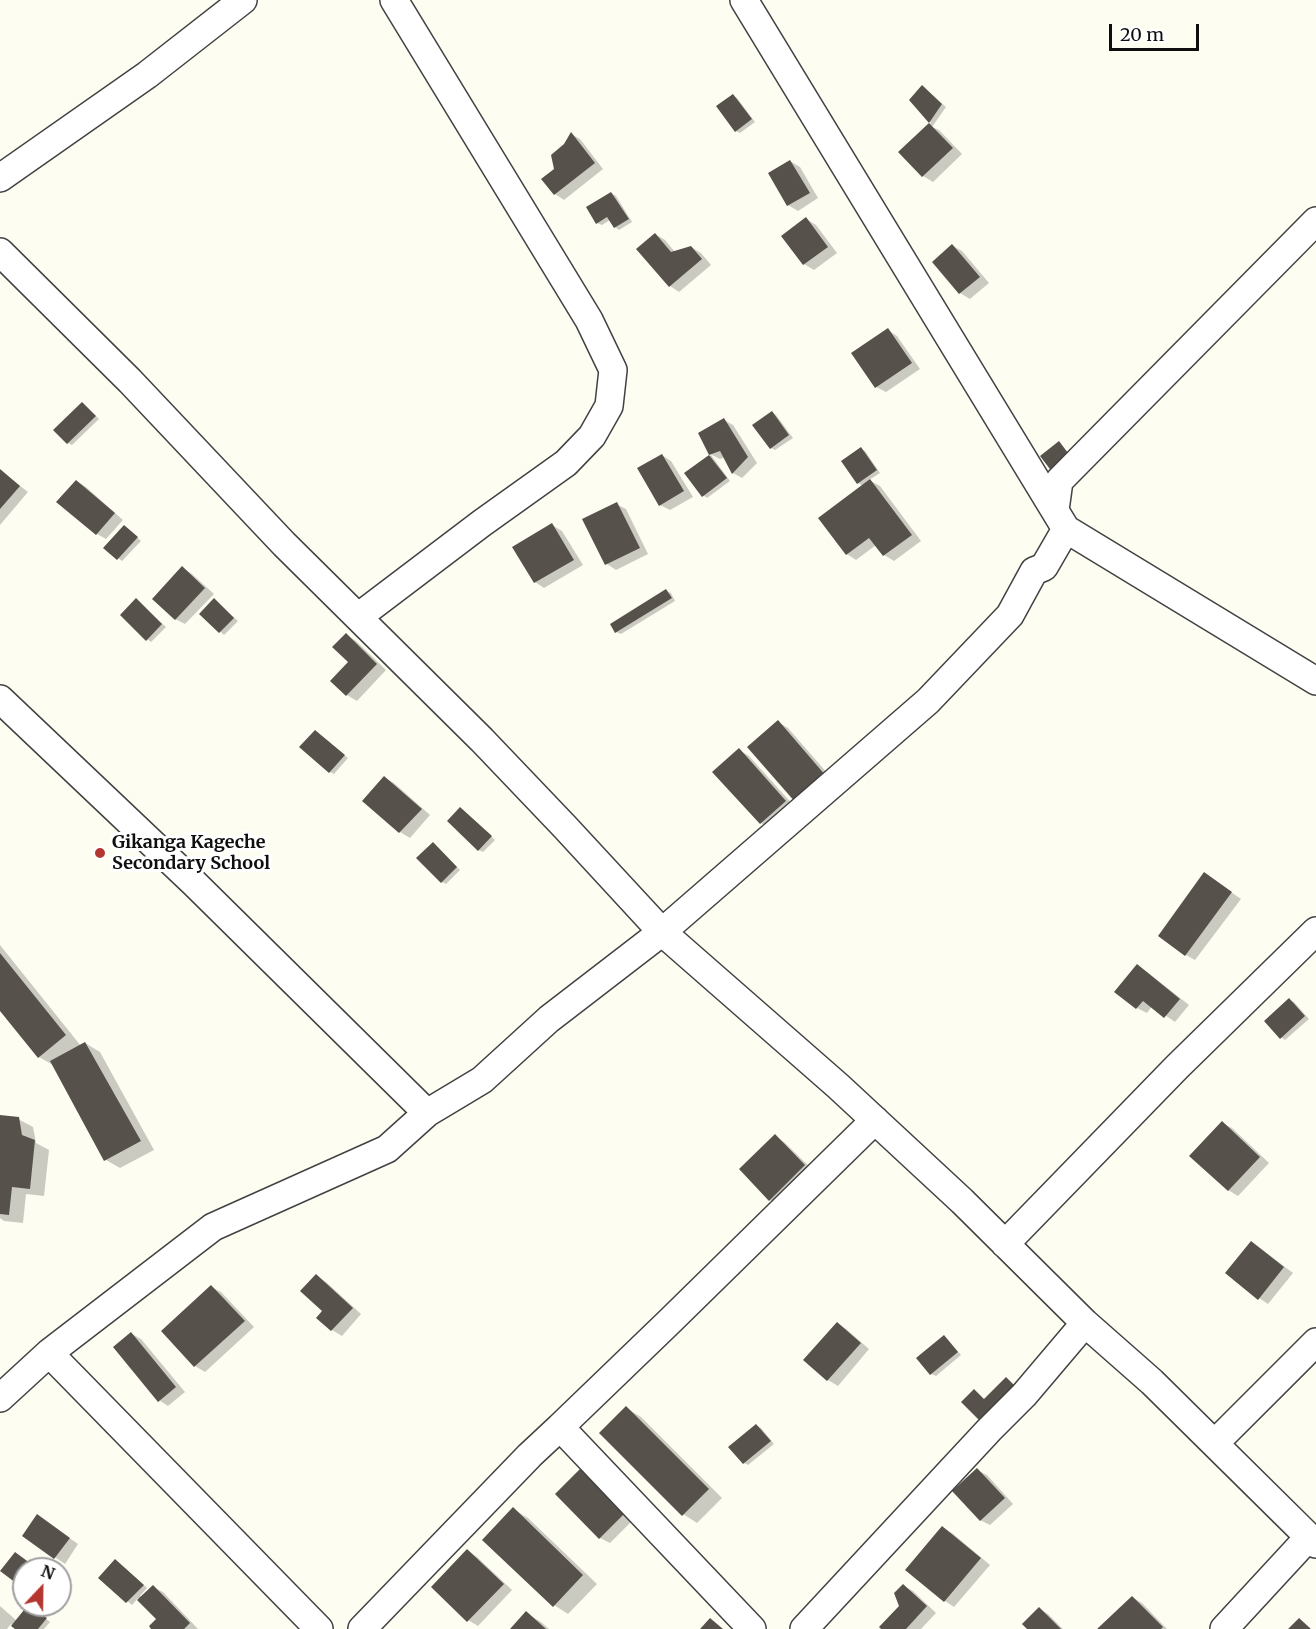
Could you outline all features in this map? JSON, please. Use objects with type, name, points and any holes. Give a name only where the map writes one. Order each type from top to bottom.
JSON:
[{"type":"street","points":[[0,178],[147,75],[243,0]]},
{"type":"street","points":[[358,617],[482,523],[566,464],[592,436],[609,406],[613,370],[589,320],[394,0]]},
{"type":"street","points":[[744,0],[1060,519],[1316,681]]},
{"type":"street","points":[[0,1398],[49,1353],[213,1227],[387,1149],[427,1113],[482,1080],[549,1019],[663,932],[928,701],[1010,615],[1034,571],[1044,567],[1060,519],[1059,481],[1316,221]]},
{"type":"street","points":[[0,252],[130,381],[284,544],[482,740],[663,932],[838,1086],[962,1201],[1085,1323],[1152,1382],[1215,1443],[1312,1541],[1224,1629]]},
{"type":"street","points":[[0,699],[194,883],[427,1113]]},
{"type":"street","points":[[1005,1244],[1177,1067],[1316,931]]},
{"type":"street","points":[[362,1629],[530,1455],[875,1120]]},
{"type":"street","points":[[804,1629],[1024,1395],[1085,1323]]},
{"type":"street","points":[[1215,1443],[1316,1342]]},
{"type":"street","points":[[49,1353],[319,1629]]},
{"type":"street","points":[[560,1427],[752,1629]]},
{"type":"building","points":[[922,85],[942,104],[929,123],[909,100]]},
{"type":"building","points":[[733,94],[752,119],[735,132],[716,106]]},
{"type":"building","points":[[929,123],[953,148],[922,177],[898,152]]},
{"type":"building","points":[[571,132],[595,163],[554,195],[541,179],[554,169],[551,155],[564,144]]},
{"type":"building","points":[[790,160],[810,193],[787,206],[768,173]]},
{"type":"building","points":[[611,192],[629,219],[614,228],[607,217],[596,224],[586,207]]},
{"type":"building","points":[[806,217],[828,247],[803,265],[781,236]]},
{"type":"building","points":[[655,233],[671,252],[691,246],[702,259],[669,287],[636,249]]},
{"type":"building","points":[[952,244],[980,277],[959,294],[932,262]]},
{"type":"building","points":[[888,328],[912,363],[875,388],[851,353]]},
{"type":"building","points":[[82,402],[96,416],[67,444],[53,430]]},
{"type":"building","points":[[772,411],[789,435],[770,449],[752,425]]},
{"type":"building","points":[[724,418],[748,457],[732,474],[720,451],[709,455],[698,433]]},
{"type":"building","points":[[1059,441],[1071,457],[1059,481],[1040,456]]},
{"type":"building","points":[[861,447],[877,470],[857,484],[841,461]]},
{"type":"building","points":[[662,454],[684,491],[659,506],[637,468]]},
{"type":"building","points":[[709,455],[727,478],[702,497],[684,473]]},
{"type":"building","points":[[0,469],[20,486],[0,509]]},
{"type":"building","points":[[870,479],[912,535],[883,556],[869,538],[846,555],[818,518]]},
{"type":"building","points":[[76,480],[115,513],[96,535],[56,502]]},
{"type":"building","points":[[617,502],[640,548],[605,565],[582,519]]},
{"type":"building","points":[[552,523],[574,560],[534,583],[512,547]]},
{"type":"building","points":[[124,525],[138,537],[117,560],[103,548]]},
{"type":"building","points":[[182,566],[205,588],[175,620],[152,599]]},
{"type":"building","points":[[666,589],[672,598],[615,633],[610,624]]},
{"type":"building","points":[[136,598],[162,624],[146,641],[120,615]]},
{"type":"building","points":[[214,598],[234,618],[219,633],[199,614]]},
{"type":"building","points":[[346,633],[377,664],[346,696],[330,681],[348,662],[332,647]]},
{"type":"building","points":[[778,720],[826,776],[796,803],[747,747]]},
{"type":"building","points":[[315,730],[345,755],[329,773],[299,747]]},
{"type":"building","points":[[739,748],[786,801],[760,824],[712,772]]},
{"type":"building","points":[[384,776],[422,809],[399,833],[362,801]]},
{"type":"building","points":[[460,807],[492,836],[478,851],[447,821]]},
{"type":"building","points":[[433,842],[457,867],[441,883],[416,858]]},
{"type":"building","points":[[1204,872],[1232,892],[1185,956],[1158,936]]},
{"type":"building","points":[[0,953],[66,1035],[38,1058],[0,1011]]},
{"type":"building","points":[[1137,964],[1180,999],[1164,1018],[1143,1001],[1136,1009],[1114,992]]},
{"type":"building","points":[[1289,998],[1305,1016],[1280,1039],[1264,1021]]},
{"type":"building","points":[[85,1042],[141,1141],[104,1161],[50,1061]]},
{"type":"building","points":[[0,1115],[19,1117],[22,1135],[35,1140],[30,1189],[12,1187],[9,1215],[0,1214]]},
{"type":"building","points":[[1222,1121],[1260,1157],[1228,1191],[1189,1156]]},
{"type":"building","points":[[775,1134],[805,1165],[769,1201],[739,1169]]},
{"type":"building","points":[[1251,1241],[1284,1267],[1258,1300],[1225,1273]]},
{"type":"building","points":[[316,1274],[353,1308],[331,1331],[316,1318],[322,1311],[300,1291]]},
{"type":"building","points":[[211,1285],[245,1321],[194,1367],[161,1331]]},
{"type":"building","points":[[837,1322],[861,1343],[827,1381],[803,1360]]},
{"type":"building","points":[[131,1332],[176,1387],[158,1402],[113,1347]]},
{"type":"building","points":[[944,1335],[958,1352],[930,1375],[916,1358]]},
{"type":"building","points":[[1006,1377],[1024,1395],[989,1430],[961,1402],[974,1389],[984,1399]]},
{"type":"building","points":[[626,1406],[709,1489],[682,1516],[599,1433]]},
{"type":"building","points":[[756,1424],[771,1441],[743,1464],[728,1447]]},
{"type":"building","points":[[581,1468],[625,1513],[599,1539],[555,1494]]},
{"type":"building","points":[[977,1468],[1005,1498],[980,1521],[952,1491]]},
{"type":"building","points":[[513,1507],[583,1575],[553,1607],[482,1540]]},
{"type":"building","points":[[37,1514],[70,1538],[56,1557],[51,1557],[22,1536]]},
{"type":"building","points":[[942,1526],[981,1558],[944,1602],[905,1570]]},
{"type":"building","points":[[467,1549],[504,1584],[467,1622],[431,1587]]},
{"type":"building","points":[[15,1552],[22,1557],[12,1557],[12,1580],[0,1571]]},
{"type":"building","points":[[115,1559],[144,1585],[126,1603],[98,1578]]},
{"type":"building","points":[[903,1584],[927,1606],[906,1629],[881,1629],[879,1627],[899,1606],[894,1593]]},
{"type":"building","points":[[153,1585],[190,1623],[184,1629],[151,1629],[149,1626],[156,1619],[137,1600]]},
{"type":"building","points":[[1132,1596],[1163,1627],[1161,1629],[1097,1629]]},
{"type":"building","points":[[1039,1607],[1061,1629],[1027,1629],[1022,1624]]},
{"type":"building","points":[[526,1611],[546,1629],[510,1629]]},
{"type":"building","points":[[18,1617],[47,1618],[38,1629],[15,1629],[11,1626]]},
{"type":"building","points":[[710,1618],[723,1629],[700,1629]]},
{"type":"building","points":[[1299,1618],[1311,1629],[1288,1629]]},
{"type":"place","name":"Gikanga Kageche Secondary School","points":[[100,853]]}]
